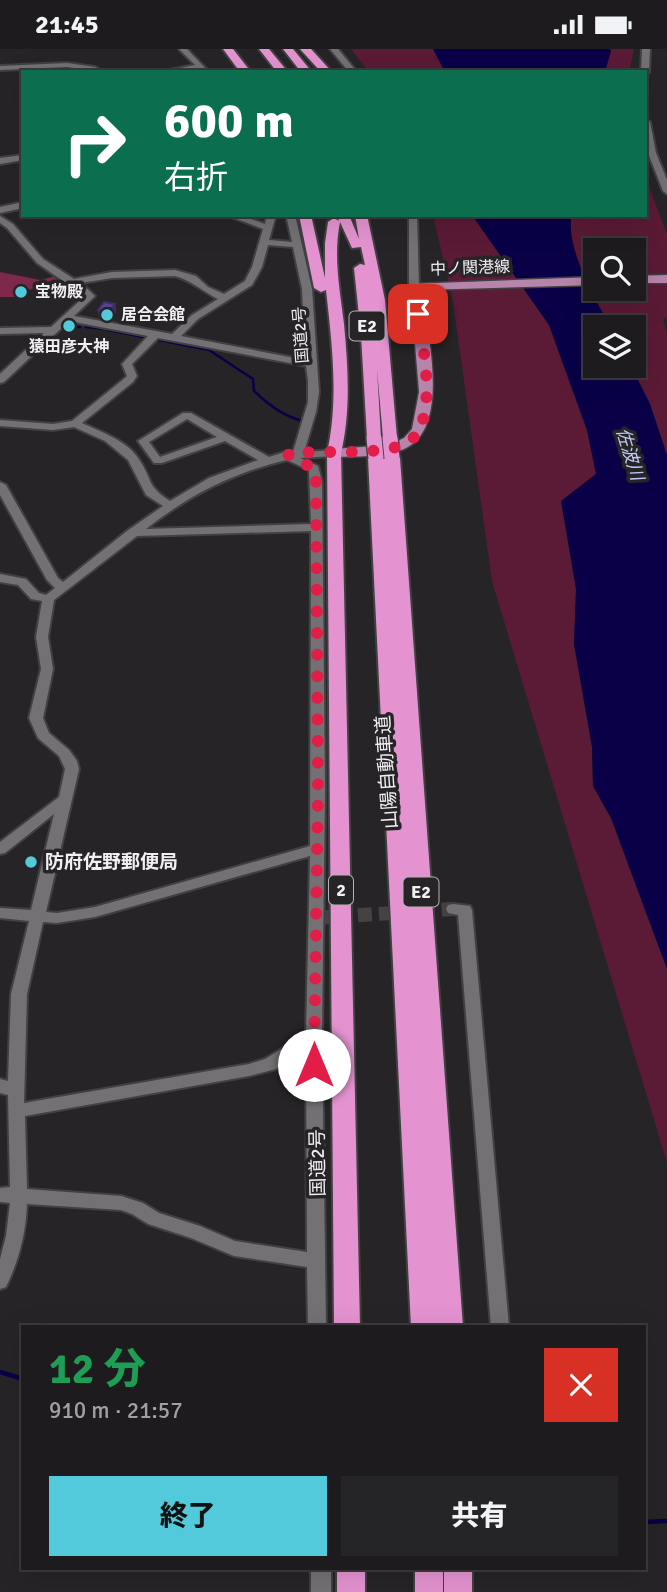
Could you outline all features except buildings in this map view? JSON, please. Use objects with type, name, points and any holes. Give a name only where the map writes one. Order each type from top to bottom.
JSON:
[{"type":"highway","points":[[217,49],[233,70]]},
{"type":"highway","points":[[228,49],[244,70]]},
{"type":"highway","points":[[253,49],[270,70]]},
{"type":"highway","points":[[264,49],[281,70]]},
{"type":"highway","points":[[288,49],[305,70]]},
{"type":"highway","points":[[305,49],[325,70]]},
{"type":"highway","name":"国道2号","points":[[305,217],[324,308],[330,442],[334,453],[347,1325]]},
{"type":"highway","name":"国道2号","points":[[334,453],[338,442],[339,385],[337,325],[329,256],[341,217]]},
{"type":"highway","name":"山陽自動車道","points":[[341,217],[356,245],[383,448],[450,1325]]},
{"type":"highway","name":"山陽自動車道","points":[[360,217],[378,300],[424,1325]]},
{"type":"highway","points":[[351,1570],[351,1592]]},
{"type":"highway","points":[[429,1570],[429,1592]]},
{"type":"highway","points":[[458,1570],[458,1592]]},
{"type":"main road","points":[[646,280],[667,279]]},
{"type":"main road","name":"中ノ関港線","points":[[334,453],[380,450],[402,445],[415,436],[420,426],[424,412],[425,369],[414,288],[583,282]]},
{"type":"street","points":[[183,49],[204,69]]},
{"type":"street","points":[[334,49],[351,70]]},
{"type":"street","points":[[645,70],[646,49]]},
{"type":"street","points":[[0,68],[35,64],[91,67],[96,70]]},
{"type":"street","points":[[647,127],[652,153],[666,188]]},
{"type":"street","points":[[0,161],[21,157]]},
{"type":"street","points":[[0,210],[21,205]]},
{"type":"street","points":[[236,217],[269,228]]},
{"type":"street","points":[[174,338],[195,317],[249,283],[272,217]]},
{"type":"street","points":[[291,217],[307,289],[314,403],[292,459],[315,470],[318,763],[314,1037],[317,1325]]},
{"type":"street","points":[[413,217],[414,288]]},
{"type":"street","points":[[0,219],[10,226],[40,261],[90,296],[0,380]]},
{"type":"street","points":[[265,242],[298,245]]},
{"type":"street","points":[[72,282],[112,275],[175,273],[193,278],[205,289],[224,298]]},
{"type":"street","points":[[69,318],[312,364]]},
{"type":"street","points":[[0,331],[55,330]]},
{"type":"street","points":[[0,423],[53,427],[75,424],[129,380],[132,376],[127,364],[155,335]]},
{"type":"street","points":[[226,437],[158,461],[144,440],[187,415],[226,437],[266,460]]},
{"type":"street","points":[[75,424],[126,450],[150,493],[168,504]]},
{"type":"street","points":[[0,1281],[14,1242],[9,1195],[17,1111],[8,1088],[19,994],[70,779],[70,761],[43,735],[36,718],[47,669],[42,637],[48,599],[168,504],[214,479],[293,453],[334,453]]},
{"type":"street","points":[[0,485],[53,580],[63,588]]},
{"type":"street","points":[[131,533],[315,527]]},
{"type":"street","points":[[0,578],[22,582],[35,596],[48,599]]},
{"type":"street","points":[[0,583],[30,589]]},
{"type":"street","points":[[0,849],[63,800]]},
{"type":"street","points":[[0,913],[57,918],[95,912],[316,849]]},
{"type":"street","points":[[453,909],[465,910],[500,1325]]},
{"type":"street","points":[[17,1111],[249,1070],[270,1063],[314,1037]]},
{"type":"street","points":[[9,1195],[48,1200],[121,1203],[137,1208],[154,1219],[194,1231],[234,1248],[317,1261]]},
{"type":"street","points":[[321,1570],[321,1592]]},
{"type":"shaded area","points":[[351,49],[433,49],[444,70],[367,70]]},
{"type":"shaded area","points":[[610,49],[634,49],[629,70],[605,70]]},
{"type":"shaded area","points":[[647,182],[667,234],[667,318],[663,319],[667,333],[667,455],[650,404],[637,378],[646,378],[646,315],[604,315],[596,301],[646,301],[646,238],[583,238],[583,273],[573,242],[572,217],[647,217]]},
{"type":"shaded area","points":[[433,217],[473,217],[549,325],[587,430],[596,474],[561,501],[576,589],[574,644],[592,747],[593,786],[611,818],[667,969],[667,1163],[492,581],[453,302]]},
{"type":"shaded area","points":[[0,272],[40,280],[56,276],[71,284],[17,289],[13,292],[17,294],[16,297],[0,297]]},
{"type":"water","points":[[433,49],[611,51],[606,70],[444,70]]},
{"type":"water","name":"佐波川","points":[[473,217],[572,217],[573,242],[583,273],[583,301],[597,301],[605,315],[583,315],[583,378],[637,378],[650,404],[667,455],[667,969],[611,818],[593,786],[592,747],[574,644],[576,589],[561,501],[596,474],[587,430],[549,325]]},
{"type":"waterway","points":[[64,327],[80,327]]},
{"type":"waterway","points":[[86,327],[104,329]]},
{"type":"waterway","points":[[108,330],[209,350],[253,379],[254,391],[271,405],[303,421]]},
{"type":"waterway","points":[[0,1372],[21,1378]]},
{"type":"waterway","points":[[646,1522],[667,1521]]},
{"type":"tunnel","points":[[316,918],[453,909]]},
{"type":"place","name":"宝物殿","points":[[21,292]]},
{"type":"place","name":"居合会館","points":[[107,315]]},
{"type":"place","name":"猿田彦大神","points":[[69,326]]},
{"type":"place","name":"防府佐野郵便局","points":[[31,862]]},
{"type":"route","points":[[314,1065],[318,789],[316,482],[314,468],[292,459],[288,454],[380,450],[402,445],[415,436],[424,412],[426,380],[418,314]]}]
